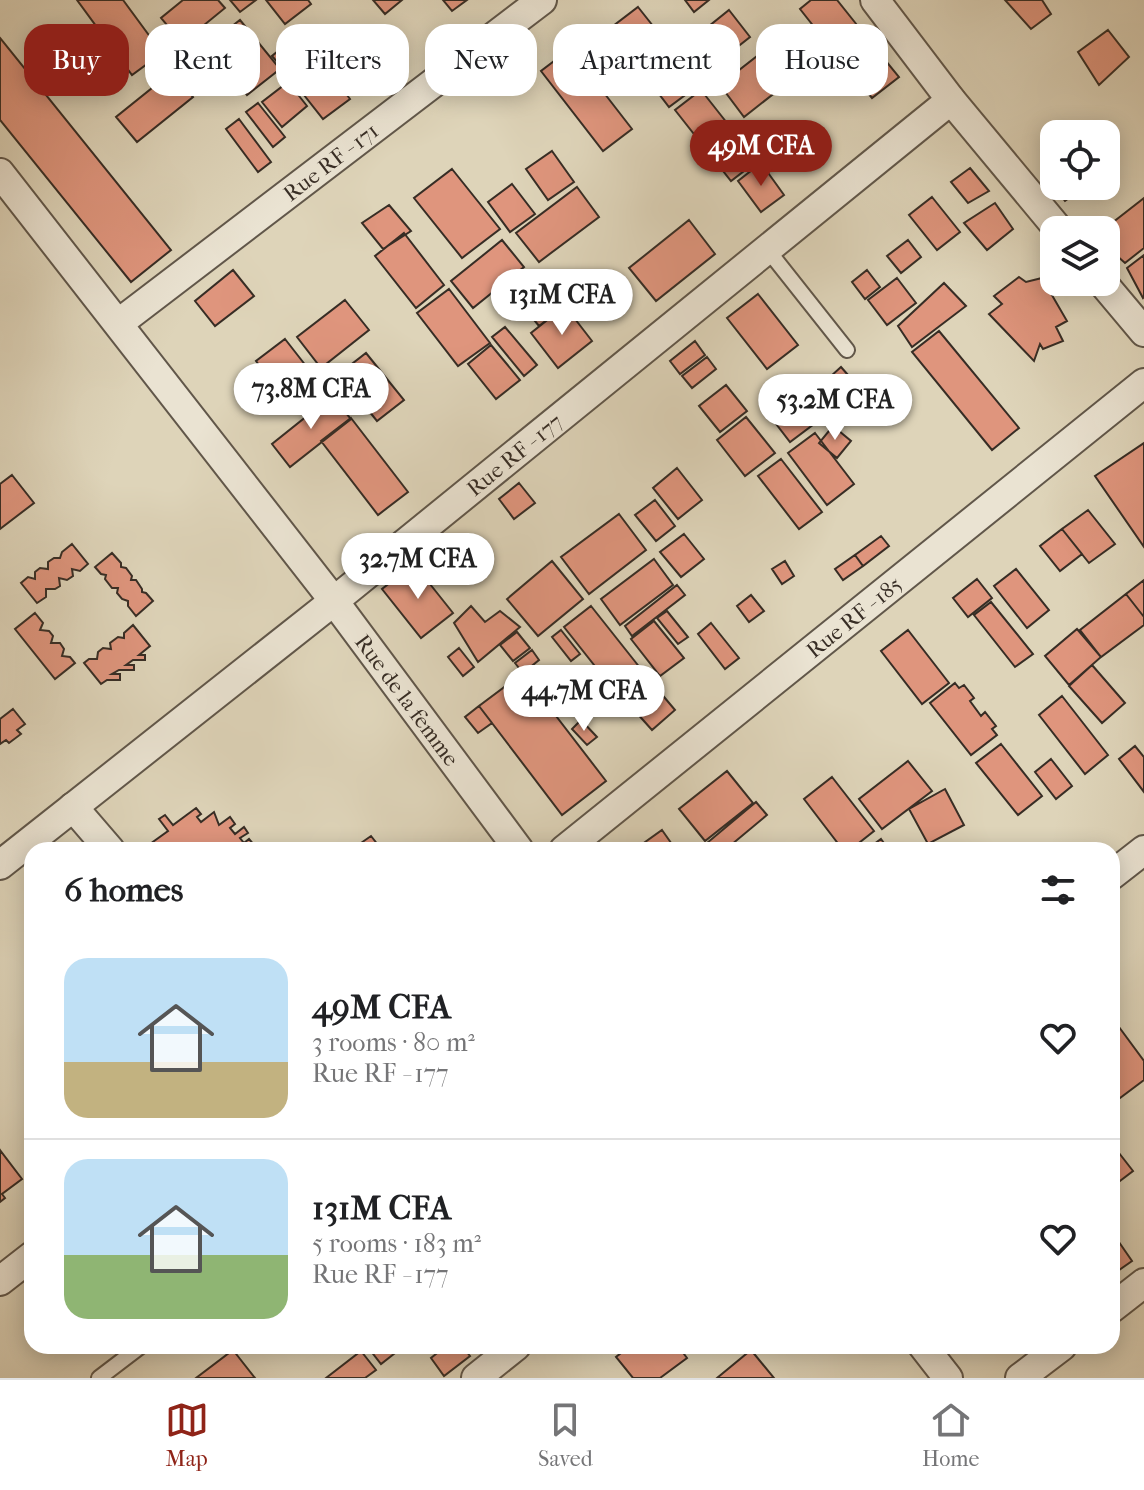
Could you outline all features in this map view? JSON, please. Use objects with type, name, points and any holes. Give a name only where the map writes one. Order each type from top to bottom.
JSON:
[{"type":"street","name":"Rue RF - 171","points":[[119,323],[542,0]]},
{"type":"street","points":[[886,4],[951,100],[1047,216]]},
{"type":"street","name":"Rue RF - 177","points":[[29,842],[334,601],[951,100]]},
{"type":"street","name":"Rue de la femme","points":[[0,173],[334,601],[513,842]]},
{"type":"street","points":[[1114,296],[1144,332]]},
{"type":"street","name":"Rue RF - 185","points":[[574,842],[1144,383]]},
{"type":"street","points":[[73,807],[103,842]]},
{"type":"street","name":"Rue RF - 177","points":[[0,865],[24,846]]},
{"type":"street","points":[[1120,869],[1144,850]]},
{"type":"street","points":[[0,1281],[24,1262]]},
{"type":"street","points":[[1120,1302],[1144,1283]]},
{"type":"street","points":[[476,1378],[506,1354]]},
{"type":"street","points":[[929,1354],[948,1378]]},
{"type":"street","points":[[1020,1378],[1052,1354]]},
{"type":"lane","points":[[767,249],[847,350]]},
{"type":"lane","points":[[99,1378],[130,1354]]},
{"type":"building","points":[[77,0],[123,0],[145,30],[145,65],[132,75],[129,71],[129,24],[95,24]]},
{"type":"building","points":[[183,0],[218,0],[225,8],[205,24],[166,24],[161,18]]},
{"type":"building","points":[[230,0],[256,0],[240,12]]},
{"type":"building","points":[[266,0],[308,0],[311,4],[285,24]]},
{"type":"building","points":[[373,0],[402,0],[385,14]]},
{"type":"building","points":[[443,0],[467,0],[452,11]]},
{"type":"building","points":[[685,0],[709,0],[694,12]]},
{"type":"building","points":[[811,0],[837,0],[856,24],[812,24],[800,9]]},
{"type":"building","points":[[1005,0],[1042,0],[1051,14],[1031,29]]},
{"type":"building","points":[[638,7],[651,24],[616,24]]},
{"type":"building","points":[[729,10],[740,24],[712,24]]},
{"type":"building","points":[[740,24],[750,37],[740,45]]},
{"type":"building","points":[[1108,30],[1129,57],[1099,85],[1078,52]]},
{"type":"building","points":[[0,38],[24,68],[24,96],[47,96],[171,250],[131,282],[0,120]]},
{"type":"building","points":[[260,44],[276,64],[276,72],[260,85]]},
{"type":"building","points":[[756,57],[756,96],[771,96],[744,117],[728,96],[740,96],[740,69]]},
{"type":"building","points":[[553,62],[553,86],[541,71]]},
{"type":"building","points":[[888,64],[899,77],[888,86]]},
{"type":"building","points":[[276,91],[276,96],[299,96],[307,106],[282,127],[262,102]]},
{"type":"building","points":[[145,94],[193,97],[137,142],[116,117]]},
{"type":"building","points":[[305,96],[348,96],[350,99],[323,119]]},
{"type":"building","points":[[560,96],[606,96],[632,129],[603,151]]},
{"type":"building","points":[[661,96],[684,96],[669,107]]},
{"type":"building","points":[[693,96],[706,96],[757,161],[731,181],[675,110]]},
{"type":"building","points":[[258,103],[285,137],[273,147],[246,112]]},
{"type":"building","points":[[239,119],[271,162],[258,172],[226,129]]},
{"type":"building","points":[[552,151],[574,182],[548,200],[526,169]]},
{"type":"building","points":[[761,163],[784,195],[761,212],[738,181]]},
{"type":"building","points":[[970,168],[989,191],[968,203],[951,182]]},
{"type":"building","points":[[452,169],[500,229],[462,258],[414,198]]},
{"type":"building","points":[[512,184],[535,214],[510,232],[488,202]]},
{"type":"building","points":[[577,187],[599,217],[539,262],[516,233]]},
{"type":"building","points":[[932,197],[960,232],[937,250],[909,215]]},
{"type":"building","points":[[1144,198],[1144,248],[1125,263],[1120,259],[1120,217]]},
{"type":"building","points":[[995,203],[1013,229],[987,250],[964,223]]},
{"type":"building","points":[[389,205],[411,231],[383,249],[362,223]]},
{"type":"building","points":[[689,220],[715,254],[656,301],[629,268]]},
{"type":"building","points":[[404,233],[444,285],[416,308],[375,256]]},
{"type":"building","points":[[502,240],[524,267],[473,308],[451,281]]},
{"type":"building","points":[[908,240],[921,257],[901,273],[887,256]]},
{"type":"building","points":[[1144,255],[1144,297],[1143,298],[1127,268]]},
{"type":"building","points":[[233,270],[254,296],[215,326],[195,301]]},
{"type":"building","points":[[867,270],[880,287],[865,299],[852,282]]},
{"type":"building","points":[[1019,277],[1026,282],[1040,278],[1040,296],[1052,296],[1067,321],[1056,327],[1063,341],[1043,349],[1040,344],[1034,361],[989,314],[1002,304],[994,296]]},
{"type":"building","points":[[897,278],[916,303],[887,325],[868,300]]},
{"type":"building","points":[[944,283],[966,306],[912,347],[898,326]]},
{"type":"building","points":[[449,289],[490,343],[458,366],[417,313]]},
{"type":"building","points":[[758,294],[798,345],[767,369],[727,318]]},
{"type":"building","points":[[546,295],[558,311],[539,326],[526,310]]},
{"type":"building","points":[[345,300],[369,330],[321,368],[297,337]]},
{"type":"building","points":[[565,306],[592,341],[558,368],[531,333]]},
{"type":"building","points":[[505,327],[537,365],[524,376],[492,337]]},
{"type":"building","points":[[939,331],[1019,428],[992,450],[912,352]]},
{"type":"building","points":[[285,339],[317,380],[288,403],[256,361]]},
{"type":"building","points":[[695,341],[705,355],[680,374],[670,361]]},
{"type":"building","points":[[491,345],[520,380],[496,399],[468,364]]},
{"type":"building","points":[[366,353],[404,400],[377,421],[339,374]]},
{"type":"building","points":[[707,357],[716,369],[692,388],[682,376]]},
{"type":"building","points":[[841,367],[862,391],[851,400],[831,376]]},
{"type":"building","points":[[821,376],[842,403],[790,442],[770,416]]},
{"type":"building","points":[[726,385],[747,411],[720,432],[699,406]]},
{"type":"building","points":[[332,396],[351,419],[290,467],[272,444]]},
{"type":"building","points":[[746,417],[775,453],[745,476],[717,440]]},
{"type":"building","points":[[351,418],[408,492],[378,515],[321,441]]},
{"type":"building","points":[[833,426],[851,441],[837,458],[819,443]]},
{"type":"building","points":[[815,433],[854,484],[827,505],[788,453]]},
{"type":"building","points":[[1144,443],[1144,547],[1095,476]]},
{"type":"building","points":[[781,459],[822,512],[799,529],[758,476]]},
{"type":"building","points":[[677,468],[702,500],[678,519],[653,488]]},
{"type":"building","points":[[12,475],[34,503],[0,529],[0,484]]},
{"type":"building","points":[[519,483],[535,503],[514,519],[499,499]]},
{"type":"building","points":[[655,500],[675,526],[656,541],[635,515]]},
{"type":"building","points":[[1088,510],[1115,544],[1089,563],[1062,529]]},
{"type":"building","points":[[619,514],[646,550],[589,594],[561,557]]},
{"type":"building","points":[[1062,529],[1082,554],[1060,571],[1040,546]]},
{"type":"building","points":[[684,534],[704,559],[681,577],[660,552]]},
{"type":"building","points":[[430,535],[444,552],[427,565],[413,548]]},
{"type":"building","points":[[881,536],[889,546],[863,566],[855,555]]},
{"type":"building","points":[[72,544],[88,564],[80,571],[72,569],[73,576],[67,580],[59,578],[60,586],[46,589],[46,597],[37,603],[21,583],[28,577],[35,579],[35,572],[40,568],[48,569],[48,562],[60,558]]},
{"type":"building","points":[[112,553],[132,576],[131,580],[136,580],[142,592],[153,601],[136,616],[128,601],[117,593],[118,588],[112,588],[105,579],[106,575],[95,567]]},
{"type":"building","points":[[855,555],[863,566],[843,580],[835,569]]},
{"type":"building","points":[[654,559],[673,585],[620,625],[601,599]]},
{"type":"building","points":[[552,561],[583,599],[538,636],[507,599]]},
{"type":"building","points":[[785,561],[794,576],[782,584],[772,569]]},
{"type":"building","points":[[414,564],[453,613],[421,638],[382,589]]},
{"type":"building","points":[[1016,569],[1049,610],[1027,628],[994,586]]},
{"type":"building","points":[[977,579],[992,598],[968,617],[953,598]]},
{"type":"building","points":[[1144,580],[1144,617],[1126,594]]},
{"type":"building","points":[[677,585],[685,595],[632,636],[625,626]]},
{"type":"building","points":[[1126,594],[1144,617],[1144,625],[1101,657],[1080,630]]},
{"type":"building","points":[[751,595],[764,611],[749,622],[737,606]]},
{"type":"building","points":[[991,602],[1033,654],[1015,667],[974,615]]},
{"type":"building","points":[[471,606],[485,622],[500,611],[520,627],[478,662],[454,623]]},
{"type":"building","points":[[591,606],[656,688],[629,709],[564,627]]},
{"type":"building","points":[[667,611],[688,637],[678,644],[657,618]]},
{"type":"building","points":[[35,613],[43,623],[40,630],[49,631],[53,636],[51,643],[60,643],[64,649],[62,656],[70,657],[75,663],[55,679],[15,629]]},
{"type":"building","points":[[654,621],[684,658],[660,676],[631,639]]},
{"type":"building","points":[[711,623],[739,658],[725,669],[698,634]]},
{"type":"building","points":[[133,625],[150,646],[139,655],[145,655],[145,660],[133,660],[126,665],[134,665],[134,670],[119,670],[112,674],[120,674],[120,680],[107,680],[101,684],[84,663],[97,659],[98,652],[103,648],[111,649],[110,643],[118,637],[124,638],[124,633]]},
{"type":"building","points":[[1077,629],[1101,657],[1069,685],[1045,656]]},
{"type":"building","points":[[561,630],[580,654],[571,661],[552,637]]},
{"type":"building","points":[[908,630],[949,683],[922,704],[881,651]]},
{"type":"building","points":[[517,632],[530,648],[513,661],[500,645]]},
{"type":"building","points":[[459,648],[474,667],[463,676],[448,657]]},
{"type":"building","points":[[532,650],[539,660],[523,673],[515,663]]},
{"type":"building","points":[[1092,665],[1125,703],[1102,723],[1069,686]]},
{"type":"building","points":[[523,673],[606,781],[562,815],[479,706]]},
{"type":"building","points":[[955,683],[959,688],[964,685],[974,698],[970,701],[981,716],[985,712],[996,726],[992,729],[997,735],[971,755],[930,703]]},
{"type":"building","points":[[659,691],[675,710],[652,730],[635,711]]},
{"type":"building","points":[[1062,696],[1108,755],[1085,774],[1039,715]]},
{"type":"building","points":[[479,706],[492,723],[478,733],[465,717]]},
{"type":"building","points":[[13,709],[25,724],[17,730],[21,734],[9,743],[6,740],[0,744],[0,719]]},
{"type":"building","points":[[581,720],[597,737],[587,745],[572,729]]},
{"type":"building","points":[[1001,744],[1042,796],[1018,815],[976,763]]},
{"type":"building","points":[[1135,746],[1144,757],[1144,792],[1119,759]]},
{"type":"building","points":[[1051,759],[1072,786],[1056,799],[1035,772]]},
{"type":"building","points":[[908,761],[932,791],[882,829],[859,799]]},
{"type":"building","points":[[727,771],[753,803],[705,841],[679,809]]},
{"type":"building","points":[[832,777],[874,831],[860,842],[837,842],[804,799]]},
{"type":"building","points":[[945,789],[964,825],[927,842],[909,809]]},
{"type":"building","points":[[756,802],[767,815],[735,842],[708,842]]},
{"type":"building","points":[[196,808],[201,814],[197,817],[201,822],[214,812],[219,825],[230,817],[235,824],[230,828],[235,834],[244,827],[248,833],[240,838],[243,842],[153,842],[168,831],[159,819],[165,815],[173,825]]},
{"type":"building","points":[[662,830],[670,842],[645,842]]},
{"type":"building","points":[[1120,1028],[1144,1061],[1144,1080],[1120,1098]]},
{"type":"building","points":[[0,1150],[22,1179],[2,1194],[5,1198],[0,1202]]},
{"type":"building","points":[[1120,1154],[1133,1171],[1120,1181]]},
{"type":"building","points":[[1120,1244],[1132,1261],[1120,1269]]},
{"type":"building","points":[[228,1354],[236,1354],[255,1378],[196,1378]]},
{"type":"building","points":[[357,1354],[363,1354],[376,1370],[365,1378],[326,1378]]},
{"type":"building","points":[[373,1354],[394,1354],[381,1364]]},
{"type":"building","points":[[436,1354],[470,1356],[444,1376],[431,1358]]},
{"type":"building","points":[[620,1354],[684,1354],[687,1358],[660,1378],[633,1378],[616,1357]]},
{"type":"building","points":[[746,1354],[754,1354],[774,1378],[717,1378]]}]
